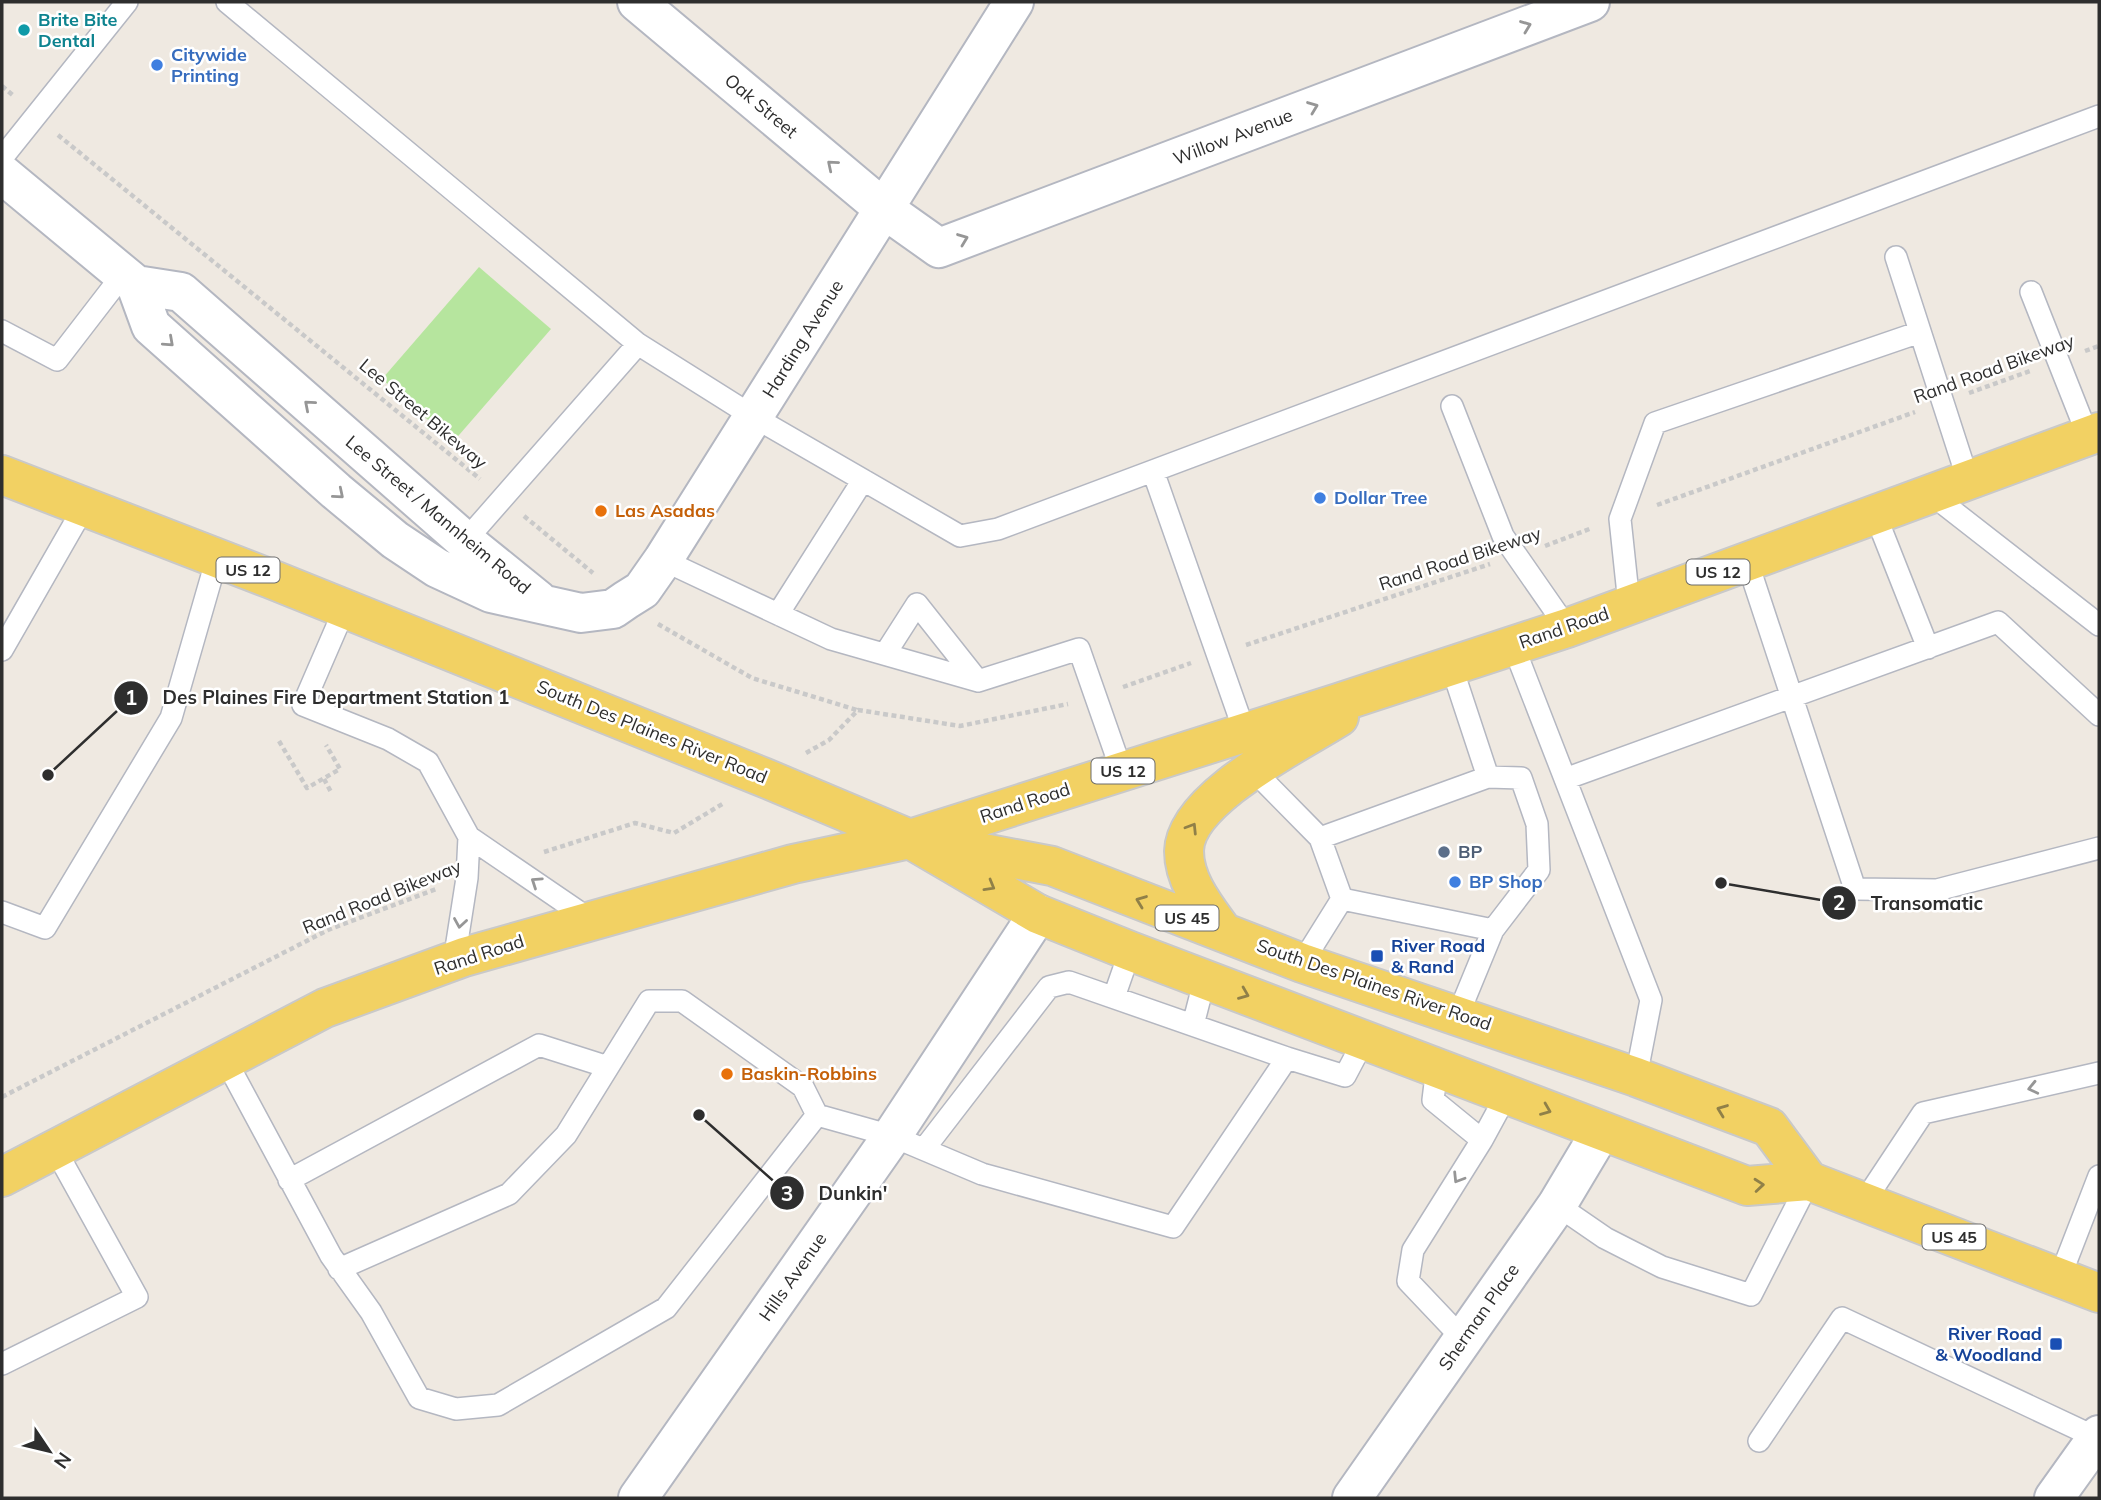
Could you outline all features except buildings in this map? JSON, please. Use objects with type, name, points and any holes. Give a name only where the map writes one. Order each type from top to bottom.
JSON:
[{"type":"main road","name":"Rand Road","points":[[2,1177],[326,1008],[454,961],[793,863],[910,839],[1245,733],[1567,628],[2094,434]]},
{"type":"main road","name":"South Des Plaines River Road","points":[[2,475],[686,744],[910,839],[1038,914],[1130,951],[1507,1094],[1600,1133],[1747,1186],[1810,1181],[2099,1293]]},
{"type":"main road","points":[[1223,932],[1200,900],[1189,876],[1184,851],[1186,835],[1209,805],[1228,787],[1386,687]]},
{"type":"main road","name":"South Des Plaines River Road","points":[[910,839],[1052,866],[1302,963],[1636,1077],[1769,1127],[1810,1181]]},
{"type":"street","name":"Oak Street","points":[[637,2],[884,209]]},
{"type":"street","name":"Harding Avenue","points":[[547,607],[581,613],[613,609],[642,590],[754,417],[1014,2]]},
{"type":"street","name":"Willow Avenue","points":[[884,209],[939,248],[1590,2]]},
{"type":"street","points":[[2,174],[130,279]]},
{"type":"street","name":"Lee Street / Mannheim Road","points":[[130,279],[181,292],[465,541],[547,607]]},
{"type":"street","name":"Lee Street / Mannheim Road","points":[[130,279],[151,326],[335,491],[395,540],[436,568],[491,593],[547,607]]},
{"type":"street","name":"Hills Avenue","points":[[638,1498],[908,1142],[1038,914]]},
{"type":"street","name":"Sherman Place","points":[[1352,1498],[1557,1205],[1600,1133]]},
{"type":"street","points":[[2054,1498],[2098,1436]]},
{"type":"lane","points":[[2,158],[127,2]]},
{"type":"lane","points":[[227,2],[638,344],[754,417],[960,536],[998,529],[2099,116]]},
{"type":"lane","points":[[1896,257],[1968,480]]},
{"type":"lane","points":[[2,331],[57,360],[130,279]]},
{"type":"lane","points":[[2031,292],[2094,434]]},
{"type":"lane","points":[[1629,604],[1620,519],[1655,423],[1920,332]]},
{"type":"lane","points":[[465,541],[638,344]]},
{"type":"lane","points":[[1452,406],[1503,536],[1567,628]]},
{"type":"lane","points":[[1153,471],[1245,733]]},
{"type":"lane","points":[[778,614],[863,480]]},
{"type":"lane","points":[[1931,494],[2099,625]]},
{"type":"lane","points":[[2,650],[84,507]]},
{"type":"lane","points":[[1875,514],[1928,648]]},
{"type":"lane","points":[[2,912],[45,928],[171,718],[217,558]]},
{"type":"lane","points":[[663,560],[831,639],[978,681],[1079,649],[1122,772]]},
{"type":"lane","points":[[1747,561],[1855,889],[1937,890],[2099,848]]},
{"type":"lane","points":[[885,654],[917,604],[978,681]]},
{"type":"lane","points":[[345,608],[303,705],[388,739],[428,762],[469,836],[592,921]]},
{"type":"lane","points":[[1565,779],[1792,699],[1998,622],[2099,715]]},
{"type":"lane","points":[[1513,645],[1651,1000],[1636,1077]]},
{"type":"lane","points":[[1451,665],[1488,777]]},
{"type":"lane","points":[[1254,771],[1320,838],[1342,899]]},
{"type":"lane","points":[[1320,838],[1488,777],[1521,778],[1537,824],[1539,870],[1493,930],[1458,1015]]},
{"type":"lane","points":[[454,961],[467,878],[469,836]]},
{"type":"lane","points":[[1342,899],[1493,930]]},
{"type":"lane","points":[[1302,963],[1342,899]]},
{"type":"lane","points":[[1114,997],[1130,951]]},
{"type":"lane","points":[[1193,1025],[1205,978]]},
{"type":"lane","points":[[908,1142],[1049,987],[1069,982],[1345,1076],[1364,1040]]},
{"type":"lane","points":[[339,1269],[509,1194],[566,1135],[649,1001],[681,1001],[803,1087],[817,1115],[908,1142],[982,1174],[1173,1227],[1287,1058]]},
{"type":"lane","points":[[289,1180],[539,1045],[608,1067]]},
{"type":"lane","points":[[225,1059],[339,1269],[371,1312],[419,1398],[456,1409],[498,1405],[666,1308],[817,1115]]},
{"type":"lane","points":[[1437,1068],[1433,1100],[1482,1140]]},
{"type":"lane","points":[[1864,1202],[1923,1113],[2099,1073]]},
{"type":"lane","points":[[1463,1339],[1408,1281],[1413,1250],[1482,1140],[1507,1094]]},
{"type":"lane","points":[[2,1364],[136,1297],[55,1149]]},
{"type":"lane","points":[[2060,1278],[2099,1176]]},
{"type":"lane","points":[[1557,1205],[1605,1238],[1662,1267],[1751,1295],[1810,1181]]},
{"type":"lane","points":[[1759,1441],[1842,1318],[2098,1436]]},
{"type":"path","name":"Lee Street Bikeway","points":[[2,86],[626,600],[670,633],[752,678],[858,710]]},
{"type":"path","name":"Rand Road Bikeway","points":[[858,710],[960,726],[1096,697],[1217,654],[1517,556],[2099,346]]},
{"type":"path","points":[[279,741],[307,788],[340,769],[303,705]]},
{"type":"path","points":[[829,740],[858,710]]},
{"type":"path","points":[[324,779],[331,792]]},
{"type":"path","points":[[509,863],[635,824],[674,833]]},
{"type":"path","name":"Rand Road Bikeway","points":[[2,1097],[328,930],[467,878]]},
{"type":"green space","points":[[479,267],[551,329],[453,442],[382,379]]},
{"type":"place","name":"Brite Bite Dental","points":[[24,30]]},
{"type":"place","name":"Citywide Printing","points":[[157,65]]},
{"type":"place","name":"Dollar Tree","points":[[1320,498]]},
{"type":"place","name":"Las Asadas","points":[[601,511]]},
{"type":"place","name":"Des Plaines Fire Department Station 1","points":[[48,775]]},
{"type":"place","name":"BP","points":[[1444,852]]},
{"type":"place","name":"BP Shop","points":[[1455,882]]},
{"type":"place","name":"Transomatic","points":[[1721,883]]},
{"type":"place","name":"River Road & Rand","points":[[1377,956]]},
{"type":"place","name":"Baskin-Robbins","points":[[727,1074]]},
{"type":"place","name":"Dunkin'","points":[[699,1115]]},
{"type":"place","name":"River Road & Woodland","points":[[2056,1344]]}]
